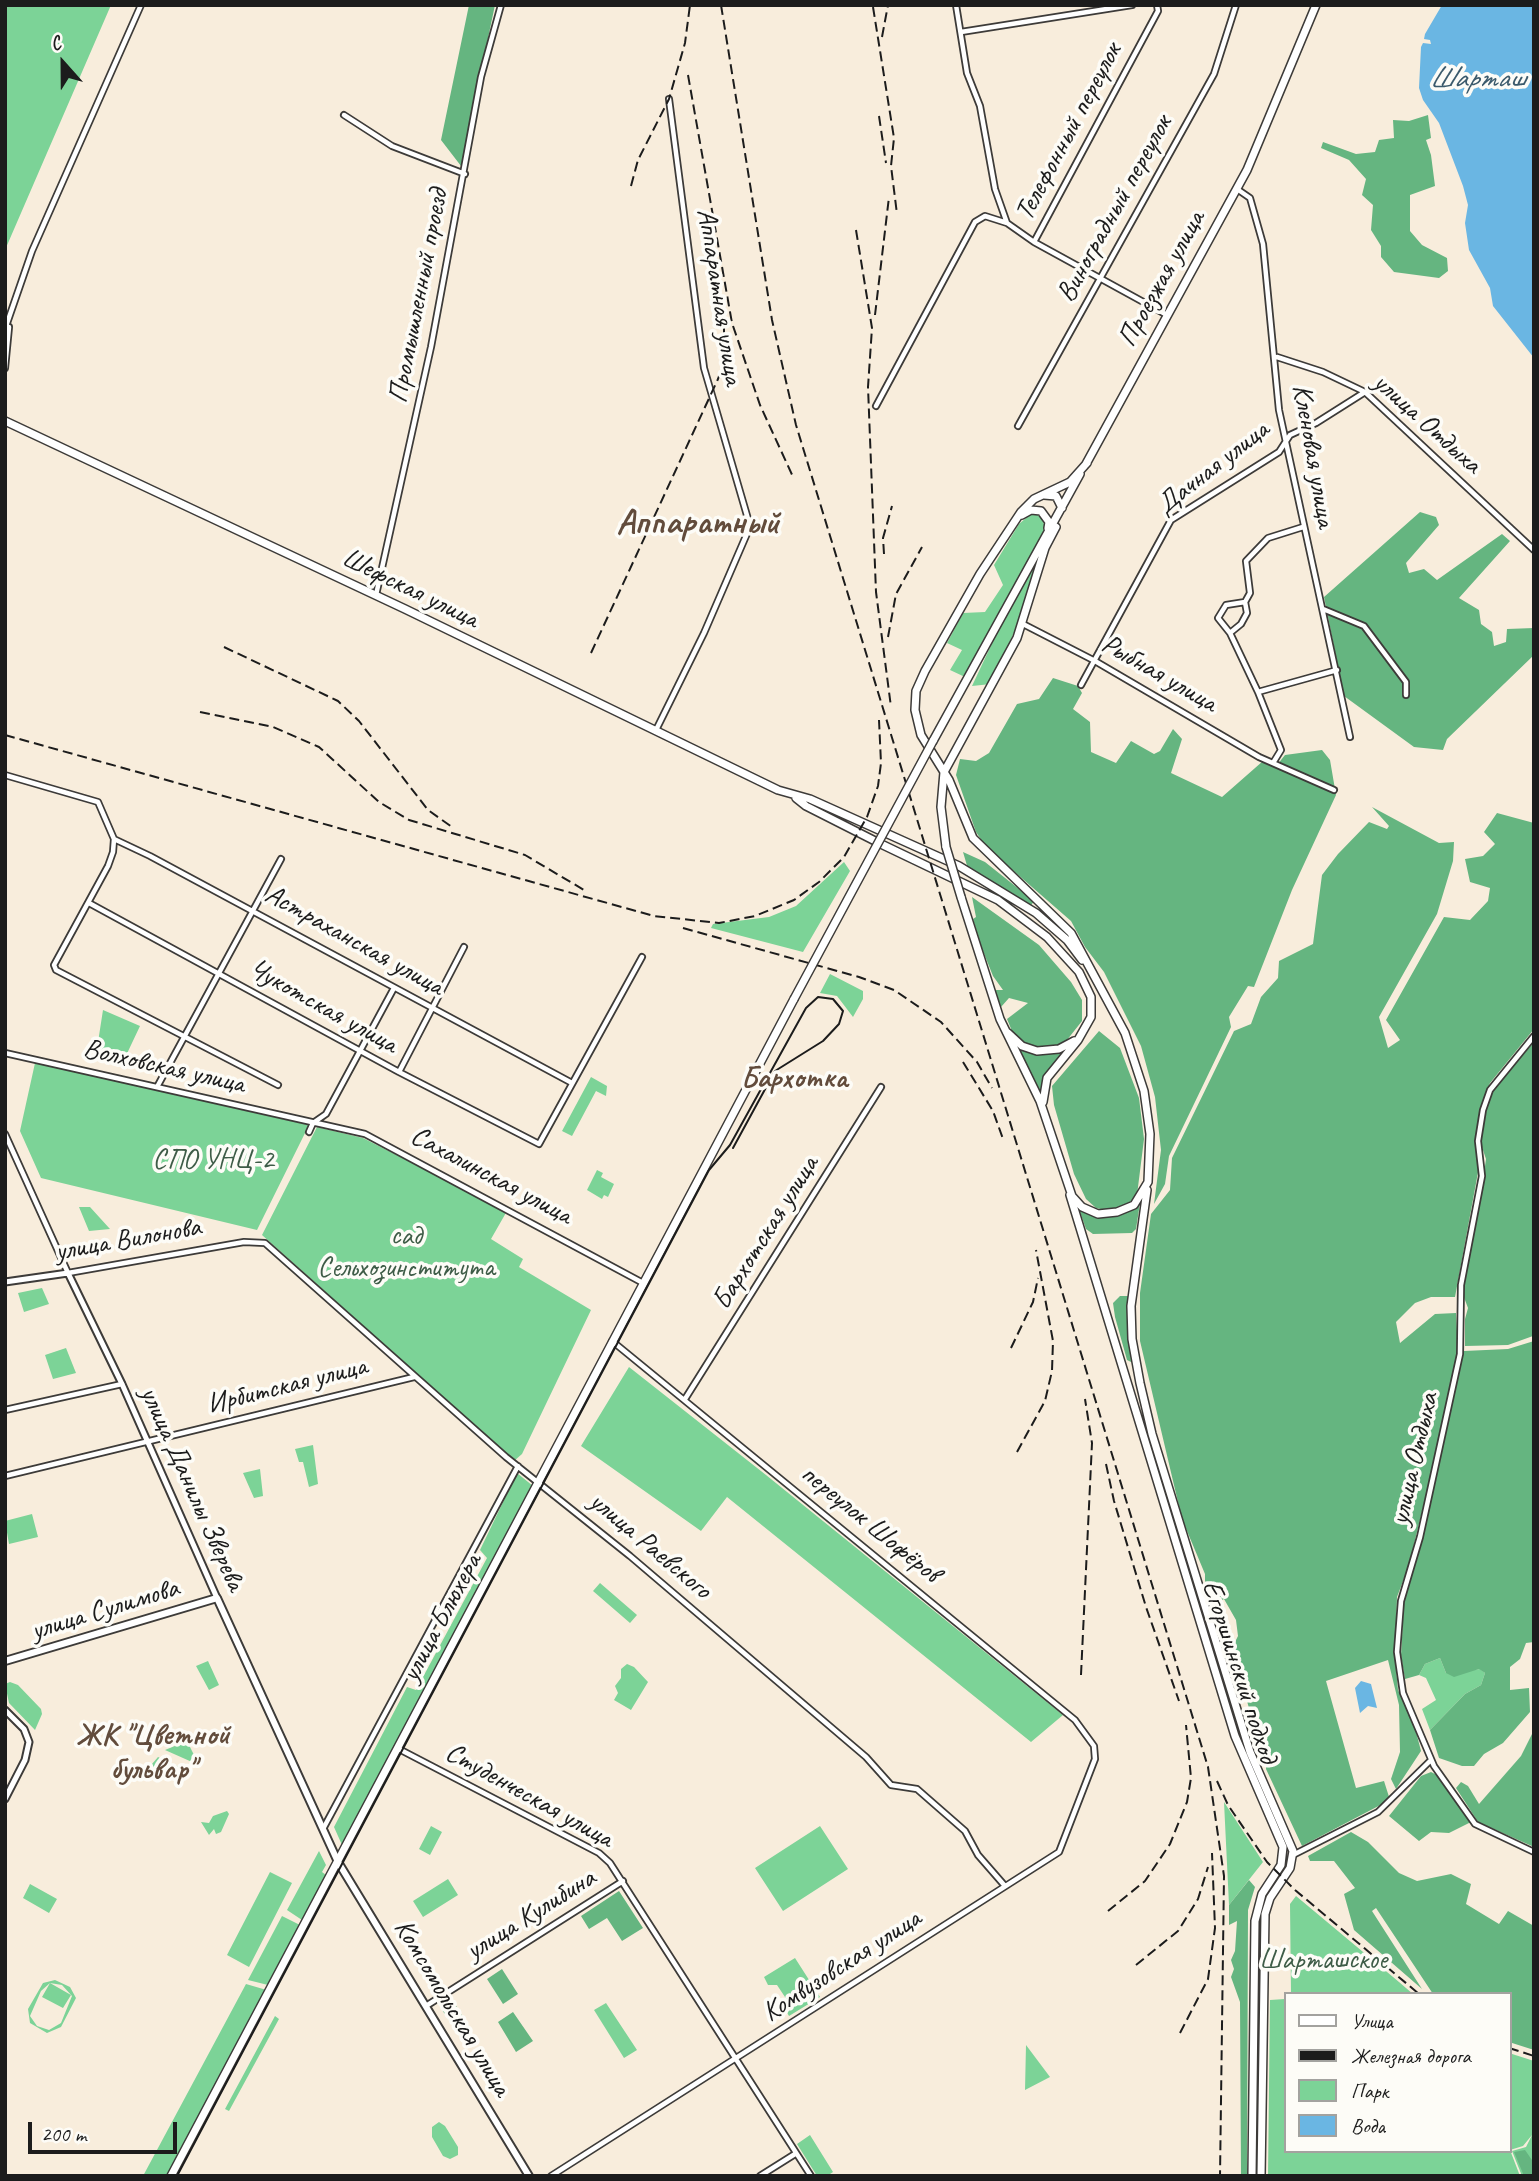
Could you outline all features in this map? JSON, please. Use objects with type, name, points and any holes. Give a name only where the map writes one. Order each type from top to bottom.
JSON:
[{"type":"main road","name":"Проезжая улица","points":[[751,1080],[1236,188],[1316,5]]},
{"type":"main road","name":"Шефская улица","points":[[5,421],[795,797]]},
{"type":"main road","points":[[1087,463],[1070,482],[1030,502],[1014,522],[959,609],[916,691],[915,710],[921,735],[944,772],[973,838],[1056,916],[1078,944],[1097,980]]},
{"type":"main road","points":[[1042,495],[1056,496],[1060,512],[1023,624],[994,685],[944,772],[941,807],[946,847],[1000,1019],[1045,1112]]},
{"type":"main road","points":[[1014,522],[1031,510],[1041,511],[1049,522],[1042,541]]},
{"type":"main road","points":[[795,797],[810,799],[959,866],[1005,891],[1067,940],[1097,980]]},
{"type":"main road","points":[[795,797],[806,806],[881,844],[979,889],[1031,924],[1062,952],[1086,983],[1093,1006],[1085,1030],[1045,1082],[1045,1112]]},
{"type":"main road","name":"Егоршинский подход","points":[[1097,980],[1125,1033],[1142,1083],[1150,1133],[1148,1182],[1131,1306],[1132,1339],[1140,1383],[1152,1434],[1250,1752],[1287,1833],[1293,1855]]},
{"type":"main road","points":[[1000,1019],[1017,1043],[1037,1051],[1063,1048],[1085,1030]]},
{"type":"main road","name":"улица Блюхера","points":[[171,2176],[751,1080]]},
{"type":"main road","name":"Егоршинский подход","points":[[1045,1112],[1235,1736],[1283,1847],[1281,1865],[1262,1894],[1255,1921],[1252,2176]]},
{"type":"main road","points":[[1067,1184],[1082,1207],[1104,1215],[1134,1205],[1148,1182]]},
{"type":"main road","name":"улица Сулимова","points":[[5,1661],[216,1598]]},
{"type":"main road","name":"улица Данилы Зверева","points":[[216,1598],[338,1862]]},
{"type":"main road","points":[[1261,2176],[1265,1914],[1270,1898],[1290,1868],[1293,1855]]},
{"type":"main road","name":"Комсомольская улица","points":[[338,1862],[529,2176]]},
{"type":"street","points":[[5,329],[32,251],[141,5]]},
{"type":"street","name":"Промышленный проезд","points":[[376,596],[431,347],[481,78],[501,5]]},
{"type":"street","points":[[956,5],[967,73],[980,106],[995,189],[1007,223]]},
{"type":"street","points":[[961,32],[1132,5]]},
{"type":"street","name":"Телефонный переулок","points":[[1034,242],[1158,11],[1157,5]]},
{"type":"street","name":"Виноградный переулок","points":[[1018,426],[1214,74],[1236,6]]},
{"type":"street","name":"Аппаратная улица","points":[[656,730],[709,622],[748,529],[748,519],[705,368],[669,99]]},
{"type":"street","points":[[344,115],[392,146],[465,174]]},
{"type":"street","name":"Кленовая улица","points":[[1236,188],[1250,198],[1263,244],[1279,410],[1350,737]]},
{"type":"street","points":[[876,406],[975,222],[985,216],[1007,223],[1034,242],[1167,315]]},
{"type":"street","points":[[5,368],[9,322]]},
{"type":"street","name":"улица Отдыха","points":[[1276,357],[1334,377],[1365,392],[1534,550]]},
{"type":"street","name":"Дачная улица","points":[[1081,685],[1171,520],[1279,452],[1290,435],[1365,392]]},
{"type":"street","points":[[1230,633],[1245,619],[1245,602],[1250,593],[1246,561],[1268,538],[1303,527]]},
{"type":"street","name":"Рыбная улица","points":[[1245,602],[1226,605],[1219,613],[1219,621],[1230,633],[1281,750],[1273,763]]},
{"type":"street","points":[[1322,608],[1364,626],[1406,682],[1406,695]]},
{"type":"street","name":"Рыбная улица","points":[[1023,624],[1095,661],[1273,763],[1334,790]]},
{"type":"street","points":[[1258,692],[1337,670]]},
{"type":"street","points":[[5,775],[98,802],[114,839],[113,852],[54,968],[278,1085]]},
{"type":"street","name":"Астраханская улица","points":[[114,839],[253,910],[572,1083]]},
{"type":"street","points":[[157,1087],[281,859]]},
{"type":"street","name":"Чукотская улица","points":[[89,903],[399,1072],[539,1144],[572,1083]]},
{"type":"street","points":[[399,1072],[464,947]]},
{"type":"street","points":[[572,1083],[642,957]]},
{"type":"street","points":[[309,1132],[313,1123],[326,1114],[394,988]]},
{"type":"street","name":"улица Отдыха","points":[[1534,1036],[1490,1090],[1483,1111],[1478,1141],[1482,1176],[1461,1285],[1460,1354],[1420,1537],[1401,1601],[1397,1652],[1403,1693],[1423,1737],[1430,1761],[1475,1824],[1534,1852]]},
{"type":"street","name":"Волховская улица","points":[[5,1053],[313,1123]]},
{"type":"street","name":"Бархотская улица","points":[[685,1399],[881,1087]]},
{"type":"street","name":"Сахалинская улица","points":[[313,1123],[379,1140],[643,1283]]},
{"type":"street","name":"улица Данилы Зверева","points":[[5,1134],[122,1384],[216,1598]]},
{"type":"street","name":"улица Вилонова","points":[[5,1282],[258,1240]]},
{"type":"street","name":"улица Раевского","points":[[258,1240],[278,1253],[506,1457],[645,1569],[866,1757],[891,1785],[917,1789],[965,1831],[978,1855],[1005,1886]]},
{"type":"street","name":"переулок Шофёров","points":[[612,1341],[1074,1720],[1094,1745]]},
{"type":"street","name":"Ирбитская улица","points":[[5,1476],[415,1377]]},
{"type":"street","points":[[5,1410],[122,1384]]},
{"type":"street","points":[[323,1829],[517,1466]]},
{"type":"street","points":[[5,1710],[24,1729],[29,1742],[25,1760],[5,1799]]},
{"type":"street","name":"Комвузовская улица","points":[[551,2176],[1059,1852],[1095,1759],[1094,1745]]},
{"type":"street","name":"Студенческая улица","points":[[397,1748],[599,1853],[610,1863],[811,2176]]},
{"type":"street","points":[[1293,1855],[1378,1812],[1430,1761]]},
{"type":"street","name":"улица Кулибина","points":[[426,2006],[623,1881]]},
{"type":"street","points":[[760,2176],[795,2154]]},
{"type":"green space","points":[[5,5],[111,5],[5,250]]},
{"type":"green space","points":[[469,5],[495,5],[461,166],[441,140]]},
{"type":"green space","points":[[1428,115],[1431,138],[1426,140],[1435,186],[1410,195],[1410,231],[1422,245],[1447,258],[1448,271],[1439,278],[1394,272],[1381,257],[1381,246],[1371,230],[1373,205],[1362,195],[1366,179],[1349,160],[1321,148],[1323,142],[1356,154],[1375,152],[1379,140],[1394,138],[1393,120],[1409,121]]},
{"type":"green space","points":[[1420,512],[1436,517],[1439,525],[1406,563],[1409,573],[1424,569],[1437,580],[1502,534],[1510,541],[1459,598],[1479,610],[1481,624],[1492,632],[1494,646],[1506,642],[1507,629],[1534,628],[1534,655],[1447,739],[1443,750],[1414,747],[1344,696],[1324,597]]},
{"type":"green space","points":[[1032,513],[1042,517],[1045,528],[1002,614],[965,677],[950,670],[962,650],[947,643],[963,613],[985,612],[1003,585],[994,565],[1019,524]]},
{"type":"green space","points":[[1038,560],[1024,610],[991,684],[972,686],[1002,622]]},
{"type":"green space","points":[[1053,678],[1078,686],[1082,693],[1073,709],[1090,722],[1091,752],[1116,763],[1131,741],[1154,754],[1160,751],[1173,729],[1182,739],[1171,773],[1222,797],[1263,761],[1277,765],[1285,755],[1322,750],[1330,760],[1336,795],[1292,890],[1254,987],[1248,986],[1229,1017],[1231,1027],[1169,1156],[1165,1184],[1154,1204],[1161,1150],[1155,1097],[1141,1046],[1104,972],[1085,947],[1071,921],[986,847],[976,832],[956,775],[960,759],[976,761],[989,753],[1017,704],[1039,699]]},
{"type":"green space","points":[[1372,807],[1439,843],[1454,842],[1453,861],[1437,914],[1379,1017],[1388,1048],[1400,1040],[1386,1020],[1444,917],[1470,920],[1488,901],[1490,888],[1470,882],[1465,859],[1483,856],[1495,844],[1484,832],[1497,813],[1534,823],[1534,1029],[1490,1083],[1480,1108],[1476,1140],[1479,1167],[1455,1297],[1431,1297],[1415,1303],[1396,1322],[1400,1343],[1435,1314],[1456,1313],[1458,1348],[1447,1408],[1409,1565],[1397,1597],[1395,1658],[1398,1690],[1414,1724],[1421,1751],[1396,1789],[1391,1779],[1400,1752],[1399,1705],[1388,1660],[1326,1681],[1356,1788],[1384,1781],[1390,1800],[1302,1846],[1266,1769],[1268,1746],[1258,1740],[1232,1648],[1238,1636],[1236,1620],[1224,1599],[1218,1602],[1205,1581],[1205,1574],[1182,1519],[1140,1341],[1140,1293],[1151,1214],[1170,1190],[1172,1158],[1234,1031],[1251,1024],[1261,997],[1278,978],[1279,961],[1313,944],[1322,875],[1369,822],[1387,829],[1389,826]]},
{"type":"green space","points":[[963,852],[985,862],[1034,901],[1030,907],[968,869]]},
{"type":"green space","points":[[844,862],[850,871],[803,952],[711,928],[713,924],[769,917],[796,906]]},
{"type":"green space","points":[[972,897],[1039,945],[1071,982],[1082,1000],[1082,1021],[1067,1040],[1054,1047],[1038,1049],[1025,1044],[1012,1031],[1007,1019],[1028,1003],[1009,998],[1001,1007],[995,990],[1003,990],[993,976],[981,946],[973,919],[976,917]]},
{"type":"green space","points":[[830,974],[863,991],[863,999],[853,1017],[837,996],[820,993]]},
{"type":"green space","points":[[103,1010],[140,1026],[123,1062],[96,1055]]},
{"type":"green space","points":[[1099,1031],[1120,1048],[1139,1098],[1144,1139],[1137,1195],[1127,1205],[1110,1211],[1096,1208],[1086,1199],[1074,1174],[1054,1105],[1052,1086]]},
{"type":"green space","points":[[1010,1036],[1027,1049],[1070,1044],[1043,1088],[1045,1112]]},
{"type":"green space","points":[[1534,1042],[1533,1336],[1508,1345],[1465,1346],[1465,1319],[1468,1308],[1462,1292],[1486,1159],[1480,1141],[1490,1094]]},
{"type":"green space","name":"СПО УНЦ-2","points":[[35,1063],[309,1125],[257,1230],[41,1178],[20,1131]]},
{"type":"green space","points":[[591,1077],[607,1086],[606,1096],[596,1091],[572,1136],[562,1131]]},
{"type":"green space","name":"сад Сельхозинститута","points":[[317,1127],[363,1138],[507,1211],[491,1239],[523,1259],[519,1267],[591,1310],[522,1454],[514,1461],[262,1235]]},
{"type":"green space","points":[[597,1170],[603,1173],[601,1177],[614,1184],[608,1197],[604,1195],[602,1199],[587,1190]]},
{"type":"green space","points":[[1140,1203],[1136,1229],[1132,1233],[1093,1234],[1086,1229],[1079,1209],[1094,1216],[1110,1217],[1123,1214]]},
{"type":"green space","points":[[79,1207],[90,1207],[110,1229],[89,1231]]},
{"type":"green space","points":[[42,1288],[49,1304],[24,1312],[18,1293]]},
{"type":"green space","points":[[1120,1296],[1129,1296],[1131,1362],[1127,1360],[1115,1317],[1113,1303]]},
{"type":"green space","points":[[1534,1341],[1534,1642],[1526,1643],[1520,1659],[1510,1667],[1510,1690],[1529,1688],[1530,1712],[1503,1743],[1484,1754],[1474,1766],[1462,1766],[1439,1758],[1430,1730],[1465,1694],[1481,1685],[1485,1673],[1479,1669],[1454,1677],[1446,1673],[1440,1658],[1425,1664],[1419,1675],[1405,1679],[1401,1655],[1404,1602],[1423,1538],[1464,1351],[1508,1349]]},
{"type":"green space","points":[[66,1348],[76,1373],[53,1379],[45,1355]]},
{"type":"green space","points":[[629,1367],[1063,1715],[1031,1742],[727,1497],[701,1531],[581,1446]]},
{"type":"green space","points":[[313,1445],[318,1484],[309,1487],[303,1462],[299,1462],[295,1449]]},
{"type":"green space","points":[[260,1469],[263,1496],[254,1498],[243,1473]]},
{"type":"green space","points":[[517,1473],[533,1486],[342,1845],[334,1827],[407,1687],[416,1690],[487,1558],[480,1550]]},
{"type":"green space","points":[[32,1514],[38,1537],[9,1544],[5,1521]]},
{"type":"green space","points":[[600,1583],[637,1615],[630,1623],[593,1591]]},
{"type":"green space","points":[[1440,1658],[1446,1673],[1480,1669],[1485,1673],[1481,1685],[1465,1694],[1430,1730],[1422,1709],[1436,1700],[1426,1678],[1419,1675],[1425,1664]]},
{"type":"green space","points":[[208,1661],[219,1685],[209,1690],[196,1666]]},
{"type":"green space","points":[[627,1664],[634,1667],[648,1682],[631,1710],[614,1700],[618,1693],[615,1686],[621,1678],[621,1669]]},
{"type":"green space","points":[[10,1682],[18,1685],[41,1709],[42,1714],[35,1730],[9,1703],[5,1684]]},
{"type":"green space","points":[[1532,1734],[1534,1847],[1478,1822],[1456,1788],[1461,1782],[1468,1786],[1479,1804],[1521,1756]]},
{"type":"green space","points":[[187,1741],[195,1757],[192,1762],[165,1750]]},
{"type":"green space","points":[[158,1757],[184,1769],[158,1780],[152,1764]]},
{"type":"green space","points":[[1431,1772],[1439,1776],[1471,1822],[1449,1833],[1431,1832],[1419,1841],[1389,1816],[1421,1776]]},
{"type":"green space","points":[[1224,1802],[1263,1862],[1229,1905]]},
{"type":"green space","points":[[227,1811],[229,1814],[221,1832],[216,1834],[214,1829],[209,1835],[201,1822],[209,1823],[213,1816]]},
{"type":"green space","points":[[431,1826],[442,1832],[430,1855],[419,1849]]},
{"type":"green space","points":[[820,1826],[848,1869],[783,1911],[755,1868]]},
{"type":"green space","points":[[1351,1832],[1368,1842],[1399,1873],[1417,1881],[1451,1874],[1471,1884],[1466,1904],[1499,1924],[1508,1911],[1534,1926],[1534,2050],[1511,2043],[1511,1992],[1432,1992],[1376,1908],[1372,1911],[1422,1989],[1354,1930],[1344,1894],[1355,1888],[1334,1861],[1310,1861],[1308,1856]]},
{"type":"green space","points":[[319,1851],[326,1865],[322,1872],[326,1875],[302,1920],[287,1910]]},
{"type":"green space","points":[[270,1872],[292,1883],[249,1967],[227,1955]]},
{"type":"green space","points":[[448,1879],[458,1895],[423,1917],[413,1901]]},
{"type":"green space","points":[[1249,1880],[1255,1887],[1248,1910],[1247,2176],[1241,2176],[1240,2002],[1231,1977],[1234,1969],[1231,1960],[1235,1951],[1237,1921],[1229,1925],[1229,1905]]},
{"type":"green space","points":[[30,1884],[57,1899],[49,1913],[23,1898]]},
{"type":"green space","points":[[619,1891],[643,1928],[622,1941],[607,1918],[589,1929],[581,1916]]},
{"type":"green space","name":"Шарташское","points":[[1296,1896],[1411,1992],[1291,1992],[1290,1904]]},
{"type":"green space","points":[[282,1916],[304,1927],[272,1986],[248,1980]]},
{"type":"green space","points":[[795,1958],[820,1997],[789,2016],[785,2009],[787,2000],[777,1985],[768,1985],[764,1977]]},
{"type":"green space","points":[[502,1969],[518,1994],[503,2004],[487,1979]]},
{"type":"green space","points":[[55,1980],[70,1987],[76,1998],[61,2027],[47,2033],[30,2023],[28,2009],[43,1983]],"holes":[[[50,1983],[62,1985],[72,1996],[61,2023],[49,2030],[37,2026],[30,2016],[41,1991]]]},
{"type":"green space","points":[[50,1983],[71,1995],[63,2008],[42,1997]]},
{"type":"green space","points":[[246,1984],[270,1991],[171,2176],[143,2176]]},
{"type":"green space","points":[[452,1999],[469,2027],[458,2033],[440,2007]]},
{"type":"green space","points":[[1284,1999],[1284,2153],[1511,2153],[1520,2176],[1268,2176],[1270,2000]]},
{"type":"green space","points":[[606,2003],[637,2050],[624,2058],[594,2010]]},
{"type":"green space","points":[[513,2012],[533,2041],[516,2052],[498,2022]]},
{"type":"green space","points":[[275,2016],[279,2019],[229,2111],[225,2109]]},
{"type":"green space","points":[[1026,2045],[1050,2077],[1025,2090]]},
{"type":"green space","points":[[1511,2054],[1534,2061],[1534,2176],[1522,2176],[1512,2151],[1526,2147],[1532,2135],[1523,2146],[1511,2150]]},
{"type":"green space","points":[[439,2122],[445,2126],[458,2147],[458,2155],[450,2159],[443,2156],[432,2137],[432,2127]]},
{"type":"green space","points":[[810,2135],[833,2172],[827,2176],[817,2176],[797,2144]]},
{"type":"green space","points":[[1525,2150],[1534,2163],[1534,2176],[1524,2176],[1514,2152]]},
{"type":"water","name":"Шарташ","points":[[1442,5],[1534,5],[1534,358],[1493,306],[1490,288],[1469,250],[1465,223],[1468,205],[1463,186],[1439,123],[1423,100],[1419,88],[1421,47],[1423,43],[1431,44],[1430,40],[1424,39],[1425,34]]},
{"type":"water","points":[[1361,1681],[1371,1684],[1377,1708],[1368,1706],[1360,1713],[1355,1688]]},
{"type":"tram line","points":[[177,2176],[709,1170],[730,1145],[806,1008],[818,997],[833,999],[843,1011],[839,1024],[823,1041],[775,1071],[733,1148]]},
{"type":"railway","points":[[631,186],[638,160],[669,99],[685,43],[690,5]]},
{"type":"railway","points":[[721,5],[772,320],[796,425],[1208,1767],[1224,1876],[1220,2176]]},
{"type":"railway","points":[[882,37],[888,5]]},
{"type":"railway","points":[[873,7],[894,138],[891,166],[897,214]]},
{"type":"railway","points":[[688,75],[732,323],[760,405],[794,479]]},
{"type":"railway","points":[[879,116],[886,163]]},
{"type":"railway","points":[[875,315],[889,197]]},
{"type":"railway","points":[[856,230],[872,328],[868,387],[876,592],[891,707]]},
{"type":"railway","points":[[591,653],[718,379],[724,362],[724,313]]},
{"type":"railway","points":[[884,554],[883,538],[892,506]]},
{"type":"railway","points":[[888,637],[896,594],[922,547]]},
{"type":"railway","points":[[224,647],[338,701],[359,721],[428,810],[452,827]]},
{"type":"railway","points":[[200,712],[273,727],[319,747],[379,802],[409,820],[525,855],[584,890]]},
{"type":"railway","points":[[5,735],[654,916],[719,923],[755,916],[794,900],[819,882],[844,857],[867,817],[878,786],[881,763],[879,720]]},
{"type":"railway","points":[[683,928],[859,977],[894,990],[941,1022],[977,1062],[992,1088]]},
{"type":"railway","points":[[963,1062],[993,1111],[1003,1139]]},
{"type":"railway","points":[[1017,1452],[1045,1401],[1052,1371],[1053,1341],[1036,1250]]},
{"type":"railway","points":[[1011,1348],[1033,1302],[1038,1278]]},
{"type":"railway","points":[[1081,1675],[1092,1443],[1085,1399]]},
{"type":"railway","points":[[1106,1464],[1114,1501],[1146,1607],[1179,1701]]},
{"type":"railway","points":[[1108,1911],[1145,1881],[1170,1844],[1187,1802],[1191,1778],[1186,1725]]},
{"type":"railway","points":[[1217,1781],[1228,1805],[1267,1862],[1295,1890],[1417,1992]]},
{"type":"railway","points":[[1180,2033],[1208,1979],[1215,1928],[1212,1853]]},
{"type":"railway","points":[[1136,1965],[1178,1931],[1198,1899],[1208,1867]]},
{"type":"railway","points":[[1511,2049],[1534,2056]]},
{"type":"district","name":"Аппаратный","points":[[698,524]]},
{"type":"district","name":"Бархотка","points":[[794,1079]]},
{"type":"district","name":"ЖК \"Цветной бульвар\"","points":[[153,1753]]}]
